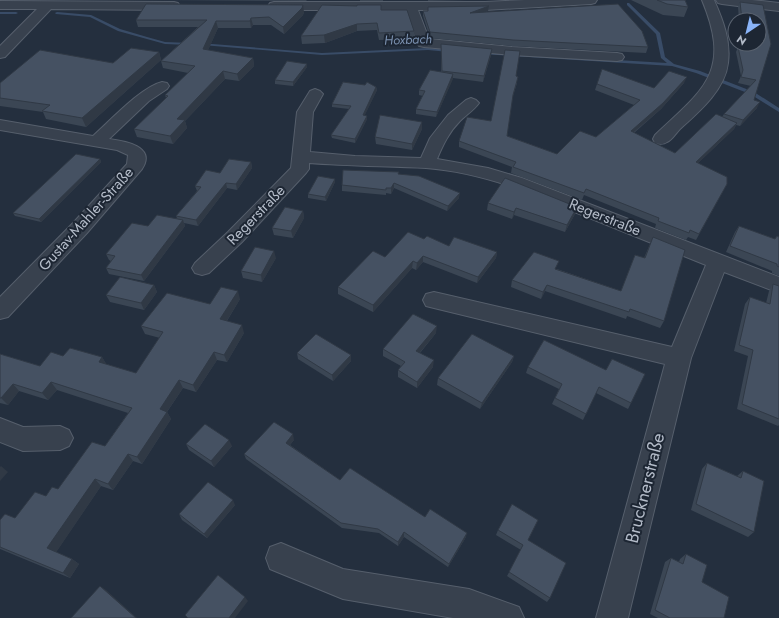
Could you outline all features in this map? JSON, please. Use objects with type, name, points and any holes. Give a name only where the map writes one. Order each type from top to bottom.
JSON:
[{"type":"street","points":[[260,6],[337,3],[411,7],[486,6],[591,0]]},
{"type":"street","points":[[661,139],[696,104],[715,78],[722,52],[720,34],[708,0]]},
{"type":"street","points":[[722,0],[779,7]]},
{"type":"street","points":[[0,5],[184,6]]},
{"type":"street","points":[[0,54],[47,6]]},
{"type":"street","points":[[411,7],[424,43],[512,52],[617,57]]},
{"type":"street","points":[[97,141],[144,98],[162,86]]},
{"type":"street","name":"Regerstraße","points":[[202,268],[235,237],[300,170],[306,112],[315,94]]},
{"type":"street","points":[[427,163],[438,138],[454,118],[471,103]]},
{"type":"street","name":"Gustav-Mahler-Straße","points":[[0,125],[97,141],[121,146],[136,153],[136,166],[80,228],[0,311]]},
{"type":"street","name":"Regerstraße","points":[[301,157],[355,161],[427,163],[488,173],[516,182],[779,285]]},
{"type":"street","name":"Brucknerstraße","points":[[612,618],[679,358],[718,262]]},
{"type":"street","points":[[434,300],[679,358]]},
{"type":"street","points":[[0,430],[23,439],[60,438]]},
{"type":"street","points":[[281,558],[343,584],[469,605],[508,618]]},
{"type":"building","points":[[657,0],[685,0],[688,7],[667,4]]},
{"type":"building","points":[[740,2],[763,5],[764,12],[741,12]]},
{"type":"building","points":[[146,4],[303,5],[302,8],[283,27],[269,17],[251,18],[250,21],[216,21],[203,49],[253,58],[237,74],[223,71],[177,119],[185,120],[170,136],[134,129],[168,96],[165,95],[195,66],[161,61],[207,20],[136,20]]},
{"type":"building","points":[[618,4],[642,31],[648,47],[513,40],[430,32],[423,11],[428,11],[428,7],[489,6],[470,13]]},
{"type":"building","points":[[322,5],[381,5],[381,10],[407,10],[414,31],[379,33],[377,23],[357,24],[324,35],[301,36]]},
{"type":"building","points":[[767,24],[771,44],[754,100],[760,102],[743,120],[724,114],[756,80],[741,77],[743,70],[739,52],[767,52]]},
{"type":"building","points":[[441,44],[492,49],[484,76],[442,71]]},
{"type":"building","points":[[131,48],[159,52],[82,118],[42,111],[50,105],[0,98],[0,83],[40,50],[113,63]]},
{"type":"building","points":[[505,50],[520,51],[516,76],[518,77],[513,95],[507,136],[557,154],[580,131],[596,137],[640,100],[597,84],[602,69],[654,88],[669,71],[687,77],[663,103],[631,131],[675,153],[716,114],[737,123],[696,162],[727,177],[727,184],[699,234],[690,230],[689,233],[658,221],[659,218],[586,189],[584,193],[513,167],[516,162],[459,141],[467,117],[491,121]]},
{"type":"building","points":[[287,61],[307,64],[293,82],[275,80]]},
{"type":"building","points":[[430,70],[453,74],[437,112],[416,109],[425,91],[419,90]]},
{"type":"building","points":[[343,82],[365,85],[367,82],[376,87],[363,115],[367,116],[355,139],[331,135],[351,106],[332,104]]},
{"type":"building","points":[[380,115],[422,122],[412,144],[375,137]]},
{"type":"building","points":[[76,154],[100,159],[39,219],[13,213]]},
{"type":"building","points":[[229,159],[251,162],[236,184],[226,183],[196,220],[176,216],[201,187],[195,186],[206,170],[220,173]]},
{"type":"building","points":[[343,170],[399,172],[398,174],[419,176],[460,193],[448,206],[394,183],[391,188],[386,188],[386,190],[342,185]]},
{"type":"building","points":[[318,176],[335,179],[325,197],[308,194]]},
{"type":"building","points":[[505,178],[577,207],[567,225],[516,208],[514,212],[488,203]]},
{"type":"building","points":[[285,207],[303,211],[291,231],[272,228]]},
{"type":"building","points":[[157,215],[183,220],[141,275],[106,268],[115,256],[106,254],[132,223],[148,226]]},
{"type":"building","points":[[739,226],[775,239],[777,236],[779,237],[779,267],[777,264],[730,246]]},
{"type":"building","points":[[408,232],[424,239],[427,236],[449,246],[454,237],[497,252],[478,277],[423,256],[417,263],[413,261],[373,305],[338,287],[373,251],[385,257]]},
{"type":"building","points":[[653,237],[685,250],[664,321],[630,309],[629,312],[547,285],[543,292],[512,280],[534,252],[559,261],[555,269],[621,291],[635,255],[645,258]]},
{"type":"building","points":[[255,247],[274,251],[261,275],[241,271]]},
{"type":"building","points":[[120,277],[154,285],[141,303],[106,295]]},
{"type":"building","points":[[773,284],[779,286],[779,419],[742,404],[753,350],[739,345],[750,297],[770,304]]},
{"type":"building","points":[[221,287],[238,291],[220,319],[242,325],[224,355],[214,352],[193,385],[179,380],[160,409],[167,412],[137,457],[128,454],[108,484],[95,479],[47,548],[72,559],[63,573],[0,547],[0,520],[5,514],[15,518],[35,492],[46,496],[52,487],[58,489],[92,442],[105,446],[132,408],[51,382],[42,393],[13,384],[0,398],[0,354],[40,366],[51,352],[63,356],[70,348],[102,357],[99,362],[136,373],[163,332],[141,326],[167,293],[210,304]]},
{"type":"building","points":[[413,314],[437,326],[416,351],[434,360],[417,382],[398,370],[405,362],[383,349]]},
{"type":"building","points":[[316,334],[351,355],[332,375],[297,353]]},
{"type":"building","points":[[472,334],[514,356],[482,403],[438,378]]},
{"type":"building","points":[[544,340],[606,370],[612,359],[645,374],[631,403],[599,387],[586,414],[555,398],[562,384],[528,367]]},
{"type":"building","points":[[274,422],[293,434],[286,443],[340,480],[350,468],[425,517],[430,509],[467,533],[449,564],[404,532],[398,542],[378,529],[341,523],[244,454]]},
{"type":"building","points":[[205,424],[229,440],[211,461],[186,444]]},
{"type":"building","points":[[707,463],[741,478],[743,471],[764,481],[754,532],[696,504]]},
{"type":"building","points":[[208,482],[233,500],[204,534],[179,514]]},
{"type":"building","points":[[512,504],[538,520],[528,540],[566,563],[550,598],[509,572],[523,545],[498,530]]},
{"type":"building","points":[[686,554],[707,565],[702,582],[729,597],[724,618],[670,618],[655,610],[671,558],[683,564]]},
{"type":"building","points":[[218,575],[245,597],[229,618],[188,618],[185,615]]},
{"type":"building","points":[[100,586],[136,618],[71,618]]},
{"type":"waterway","points":[[628,4],[658,34],[663,58],[672,65]]},
{"type":"waterway","name":"Hoxbach","points":[[0,13],[16,13]]},
{"type":"waterway","name":"Hoxbach","points":[[57,13],[91,16],[119,30],[145,38],[165,43],[190,44]]},
{"type":"waterway","name":"Hoxbach","points":[[202,44],[322,54],[428,49],[449,51]]},
{"type":"waterway","name":"Hoxbach","points":[[481,53],[672,65]]},
{"type":"waterway","name":"Hoxbach","points":[[672,65],[698,72],[752,93],[779,110]]}]
